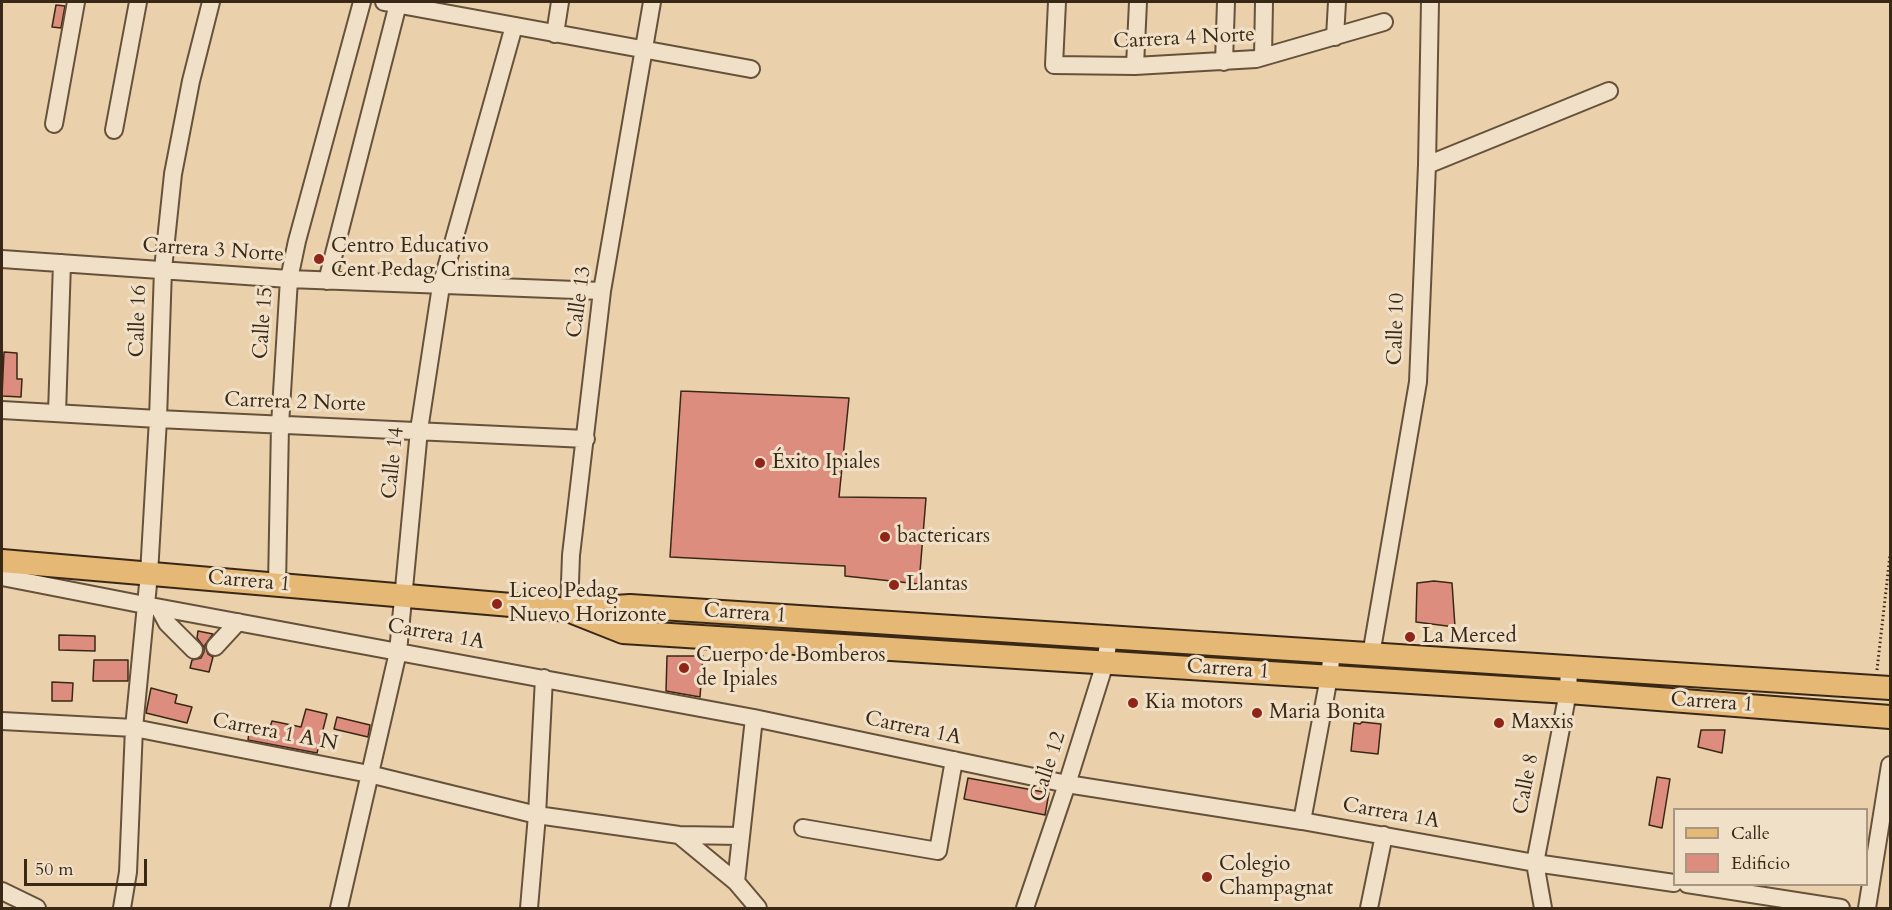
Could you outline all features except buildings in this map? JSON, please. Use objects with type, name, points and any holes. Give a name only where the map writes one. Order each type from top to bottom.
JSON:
[{"type":"main road","name":"Carrera 1","points":[[2,561],[568,610],[630,606],[1890,688]]},
{"type":"main road","name":"Carrera 1","points":[[568,610],[623,632],[1568,692],[1890,717]]},
{"type":"main road","points":[[760,641],[761,615]]},
{"type":"street","points":[[54,124],[76,2]]},
{"type":"street","points":[[114,130],[138,2]]},
{"type":"street","name":"Calle 16","points":[[135,728],[152,607],[149,574],[158,419],[163,269],[173,174],[191,81],[211,2]]},
{"type":"street","name":"Calle 15","points":[[277,585],[280,424],[289,279],[297,241],[362,2]]},
{"type":"street","points":[[555,34],[560,2]]},
{"type":"street","name":"Calle 13","points":[[568,610],[571,555],[602,291],[652,2]]},
{"type":"street","name":"Carrera 4 Norte","points":[[1057,2],[1054,65],[1135,66],[1224,62],[1263,57],[1384,22]]},
{"type":"street","points":[[1135,66],[1138,2]]},
{"type":"street","points":[[1224,62],[1226,2]]},
{"type":"street","points":[[1263,57],[1264,2]]},
{"type":"street","points":[[1335,37],[1337,2]]},
{"type":"street","name":"Calle 10","points":[[1371,655],[1418,381],[1427,165],[1430,2]]},
{"type":"street","points":[[327,280],[391,3],[461,9],[514,26],[751,69]]},
{"type":"street","name":"Calle 14","points":[[339,909],[398,652],[419,430],[441,286],[514,26]]},
{"type":"street","points":[[1427,165],[1609,91]]},
{"type":"street","name":"Carrera 3 Norte","points":[[2,259],[289,279],[602,291]]},
{"type":"street","points":[[57,413],[62,263]]},
{"type":"street","name":"Carrera 2 Norte","points":[[2,410],[586,439]]},
{"type":"street","points":[[2,577],[152,607],[194,650]]},
{"type":"street","name":"Carrera 1A","points":[[152,607],[754,718],[1067,784],[1673,883]]},
{"type":"street","points":[[215,647],[238,622]]},
{"type":"street","name":"Calle 12","points":[[1025,909],[1105,663],[1109,638]]},
{"type":"street","points":[[1302,821],[1332,652]]},
{"type":"street","name":"Calle 8","points":[[1543,909],[1535,862],[1568,692],[1569,668]]},
{"type":"street","points":[[529,909],[537,815],[544,678]]},
{"type":"street","points":[[736,882],[754,718]]},
{"type":"street","name":"Carrera 1 A N","points":[[2,721],[135,728],[369,774],[537,815],[679,835],[740,836]]},
{"type":"street","points":[[122,909],[128,872],[135,728]]},
{"type":"street","points":[[803,828],[938,851],[954,760]]},
{"type":"street","points":[[1867,909],[1890,765]]},
{"type":"street","points":[[679,835],[736,882],[758,909]]},
{"type":"street","points":[[1370,909],[1384,835]]},
{"type":"street","points":[[1693,886],[1841,909]]},
{"type":"street","points":[[2,891],[37,909]]},
{"type":"path","points":[[1877,670],[1890,555]]},
{"type":"place","name":"Centro Educativo Cent Pedag Cristina","points":[[319,259]]},
{"type":"place","name":"Éxito Ipiales","points":[[760,463]]},
{"type":"place","name":"bactericars","points":[[885,537]]},
{"type":"place","name":"Llantas","points":[[894,585]]},
{"type":"place","name":"Liceo Pedag Nuevo Horizonte","points":[[497,604]]},
{"type":"place","name":"La Merced","points":[[1410,637]]},
{"type":"place","name":"Cuerpo de Bomberos de Ipiales","points":[[684,668]]},
{"type":"place","name":"Kia motors","points":[[1133,703]]},
{"type":"place","name":"Maria Bonita","points":[[1257,713]]},
{"type":"place","name":"Maxxis","points":[[1499,723]]},
{"type":"place","name":"Colegio Champagnat","points":[[1207,877]]}]
